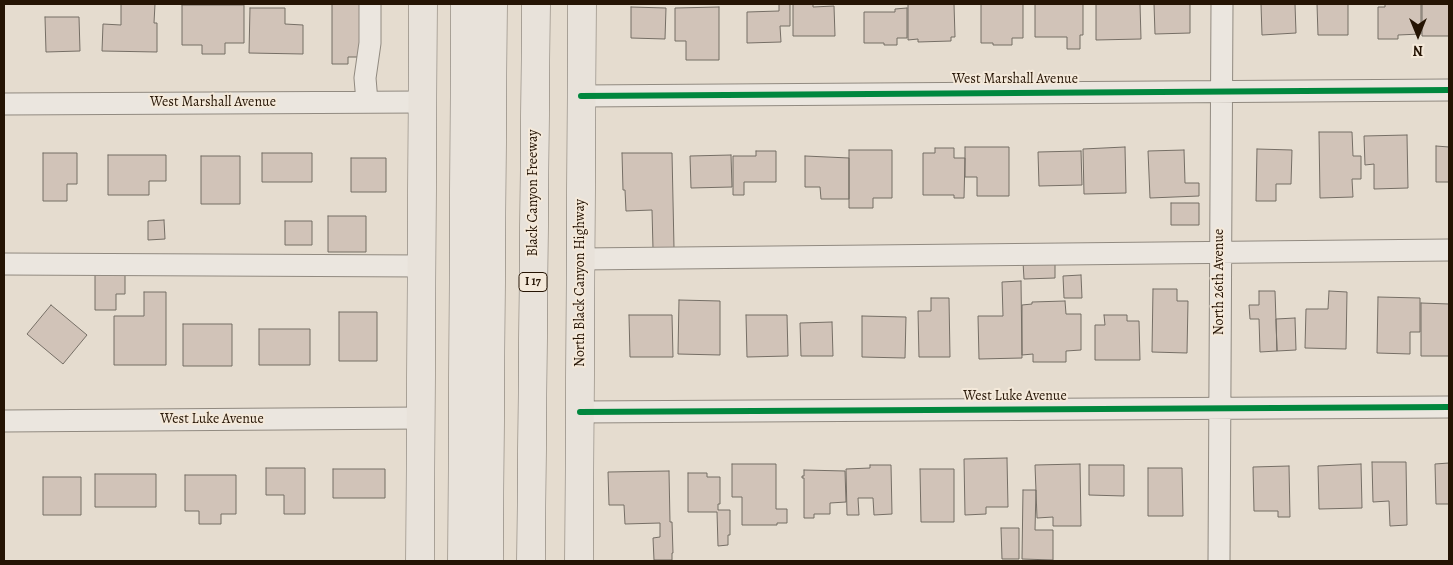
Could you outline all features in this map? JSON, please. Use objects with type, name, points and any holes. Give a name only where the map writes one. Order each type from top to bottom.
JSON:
[{"type":"main road","points":[[420,561],[423,4]]},
{"type":"main road","points":[[462,561],[465,4]]},
{"type":"main road","points":[[489,561],[492,4]]},
{"type":"main road","points":[[508,561],[511,4]]},
{"type":"main road","name":"Black Canyon Freeway","points":[[531,561],[536,4]]},
{"type":"main road","name":"North Black Canyon Highway","points":[[579,561],[582,4]]},
{"type":"street","points":[[368,102],[365,78],[370,43],[370,4]]},
{"type":"street","name":"North 26th Avenue","points":[[1219,561],[1222,4]]},
{"type":"street","name":"West Marshall Avenue","points":[[582,96],[1449,90]]},
{"type":"street","name":"West Marshall Avenue","points":[[4,104],[422,102]]},
{"type":"street","points":[[581,259],[1449,250]]},
{"type":"street","points":[[4,264],[422,266]]},
{"type":"street","name":"West Luke Avenue","points":[[580,412],[1449,407]]},
{"type":"street","name":"West Luke Avenue","points":[[4,421],[421,418]]},
{"type":"building","points":[[121,4],[155,4],[154,23],[157,23],[157,52],[102,51],[103,24],[121,25]]},
{"type":"building","points":[[332,4],[363,4],[363,57],[348,57],[348,64],[332,64]]},
{"type":"building","points":[[779,4],[790,4],[790,26],[780,26],[781,42],[747,43],[747,12],[779,11]]},
{"type":"building","points":[[793,4],[813,4],[813,7],[834,6],[835,36],[793,36]]},
{"type":"building","points":[[908,4],[954,4],[955,37],[951,37],[951,41],[918,42],[918,39],[908,40]]},
{"type":"building","points":[[981,4],[1023,4],[1023,38],[1012,38],[1012,45],[981,43]]},
{"type":"building","points":[[1035,4],[1083,4],[1083,35],[1080,35],[1080,49],[1067,49],[1067,37],[1035,37]]},
{"type":"building","points":[[1096,4],[1140,4],[1141,39],[1096,40]]},
{"type":"building","points":[[1154,4],[1190,4],[1190,33],[1155,34]]},
{"type":"building","points":[[1261,4],[1295,4],[1296,33],[1262,35]]},
{"type":"building","points":[[1317,4],[1348,4],[1348,35],[1318,35]]},
{"type":"building","points":[[1385,4],[1421,4],[1421,34],[1398,35],[1398,39],[1378,39],[1378,7],[1385,7]]},
{"type":"building","points":[[1422,4],[1449,4],[1449,36],[1422,36]]},
{"type":"building","points":[[182,5],[244,5],[244,43],[225,43],[225,54],[202,54],[202,45],[182,45]]},
{"type":"building","points":[[631,7],[666,8],[665,39],[631,38]]},
{"type":"building","points":[[719,7],[719,60],[686,60],[686,41],[675,41],[675,8]]},
{"type":"building","points":[[250,8],[285,8],[285,24],[303,25],[303,54],[249,53]]},
{"type":"building","points":[[907,8],[907,38],[897,38],[897,45],[864,43],[864,12],[895,12],[895,9]]},
{"type":"building","points":[[45,17],[79,17],[80,51],[46,52]]},
{"type":"building","points":[[1319,132],[1352,132],[1353,156],[1361,156],[1361,179],[1352,179],[1353,197],[1320,198]]},
{"type":"building","points":[[1407,135],[1408,188],[1374,189],[1374,164],[1365,165],[1364,136]]},
{"type":"building","points":[[1436,146],[1449,147],[1449,182],[1436,182]]},
{"type":"building","points":[[965,147],[1009,147],[1009,196],[977,196],[977,177],[965,177]]},
{"type":"building","points":[[1125,147],[1126,193],[1084,194],[1083,149]]},
{"type":"building","points":[[935,148],[954,148],[954,158],[965,158],[964,198],[954,198],[954,195],[923,195],[923,153],[935,153]]},
{"type":"building","points":[[1257,149],[1292,150],[1291,184],[1276,184],[1276,201],[1256,201]]},
{"type":"building","points":[[849,150],[892,150],[892,198],[873,198],[873,208],[849,208]]},
{"type":"building","points":[[1184,150],[1185,183],[1199,183],[1199,196],[1150,198],[1148,151]]},
{"type":"building","points":[[756,151],[776,151],[776,182],[744,182],[744,195],[733,195],[733,156],[756,156]]},
{"type":"building","points":[[1081,151],[1082,185],[1039,186],[1038,152]]},
{"type":"building","points":[[43,153],[77,153],[77,184],[67,184],[67,201],[43,201]]},
{"type":"building","points":[[262,153],[312,153],[312,182],[262,182]]},
{"type":"building","points":[[622,153],[672,153],[674,248],[653,249],[652,210],[626,211],[625,190],[623,190]]},
{"type":"building","points":[[108,155],[166,155],[166,181],[149,181],[149,195],[108,195]]},
{"type":"building","points":[[731,155],[732,187],[691,188],[690,156]]},
{"type":"building","points":[[201,156],[240,156],[240,204],[201,204]]},
{"type":"building","points":[[805,156],[849,158],[849,199],[821,199],[820,187],[805,187]]},
{"type":"building","points":[[351,158],[386,158],[386,192],[351,192]]},
{"type":"building","points":[[1171,203],[1199,203],[1199,225],[1171,225]]},
{"type":"building","points":[[328,216],[366,216],[366,252],[328,252]]},
{"type":"building","points":[[164,220],[165,239],[148,240],[148,221]]},
{"type":"building","points":[[285,221],[312,221],[312,245],[285,245]]},
{"type":"building","points":[[1055,261],[1055,278],[1024,279],[1023,262]]},
{"type":"building","points":[[95,271],[125,271],[125,294],[116,294],[116,310],[95,310]]},
{"type":"building","points":[[1081,275],[1082,298],[1064,298],[1063,276]]},
{"type":"building","points":[[1021,281],[1022,358],[979,359],[978,316],[1003,316],[1002,282]]},
{"type":"building","points":[[1153,289],[1177,289],[1177,301],[1188,301],[1187,353],[1152,352]]},
{"type":"building","points":[[1259,291],[1275,291],[1277,351],[1260,352],[1259,319],[1250,319],[1249,305],[1259,305]]},
{"type":"building","points":[[1329,291],[1347,292],[1346,349],[1305,348],[1306,309],[1328,309]]},
{"type":"building","points":[[144,292],[166,292],[166,365],[114,365],[114,316],[144,316]]},
{"type":"building","points":[[1378,297],[1420,298],[1420,332],[1410,332],[1410,354],[1377,353]]},
{"type":"building","points":[[931,298],[949,298],[950,357],[919,357],[918,311],[931,311]]},
{"type":"building","points":[[679,300],[720,301],[720,355],[678,354]]},
{"type":"building","points":[[1065,301],[1066,314],[1081,314],[1081,350],[1066,351],[1066,362],[1033,362],[1033,354],[1022,355],[1022,305],[1032,304],[1032,302]]},
{"type":"building","points":[[1421,303],[1449,304],[1449,356],[1421,356]]},
{"type":"building","points":[[51,305],[87,335],[63,364],[27,334]]},
{"type":"building","points":[[339,312],[377,312],[377,361],[339,361]]},
{"type":"building","points":[[629,315],[672,315],[673,357],[630,357]]},
{"type":"building","points":[[746,315],[787,315],[788,356],[747,357]]},
{"type":"building","points":[[1104,315],[1127,315],[1127,321],[1139,321],[1140,360],[1095,360],[1095,325],[1105,325]]},
{"type":"building","points":[[862,316],[906,317],[905,358],[862,357]]},
{"type":"building","points":[[1295,318],[1296,350],[1277,351],[1276,319]]},
{"type":"building","points":[[832,322],[833,356],[801,356],[800,323]]},
{"type":"building","points":[[183,324],[232,324],[232,366],[183,366]]},
{"type":"building","points":[[259,329],[310,329],[310,365],[259,365]]},
{"type":"building","points":[[1007,458],[1008,507],[986,507],[986,514],[965,515],[964,459]]},
{"type":"building","points":[[1372,462],[1406,462],[1407,525],[1390,526],[1389,501],[1373,502]]},
{"type":"building","points":[[1449,463],[1449,504],[1436,504],[1435,464]]},
{"type":"building","points":[[732,464],[776,464],[776,509],[787,509],[787,523],[777,523],[777,525],[742,525],[742,497],[732,497]]},
{"type":"building","points":[[1080,464],[1081,526],[1053,526],[1053,517],[1037,518],[1035,465]]},
{"type":"building","points":[[1361,464],[1362,508],[1319,509],[1318,466]]},
{"type":"building","points":[[870,465],[891,465],[892,514],[874,515],[873,498],[858,498],[859,515],[847,515],[846,469],[870,468]]},
{"type":"building","points":[[1089,465],[1124,465],[1124,496],[1089,495]]},
{"type":"building","points":[[1289,466],[1290,517],[1278,517],[1278,511],[1254,511],[1253,467]]},
{"type":"building","points":[[266,468],[305,468],[305,514],[284,514],[284,495],[266,495]]},
{"type":"building","points":[[1148,468],[1182,468],[1183,516],[1148,516]]},
{"type":"building","points":[[333,469],[385,469],[385,498],[333,498]]},
{"type":"building","points":[[920,469],[954,469],[954,522],[921,522]]},
{"type":"building","points":[[804,470],[845,471],[846,502],[830,503],[830,514],[814,514],[814,518],[804,518],[804,478],[802,476],[804,476]]},
{"type":"building","points":[[669,471],[672,560],[654,560],[653,538],[660,537],[660,523],[625,524],[624,505],[609,505],[608,472]]},
{"type":"building","points":[[688,473],[707,473],[707,477],[720,477],[720,504],[718,504],[718,510],[730,510],[728,545],[718,546],[717,512],[688,512]]},
{"type":"building","points":[[95,474],[156,474],[156,507],[95,507]]},
{"type":"building","points":[[185,475],[236,475],[236,514],[221,514],[221,524],[199,524],[199,511],[185,511]]},
{"type":"building","points":[[43,477],[81,477],[81,515],[43,515]]},
{"type":"building","points":[[1023,490],[1036,490],[1035,530],[1053,530],[1053,560],[1022,559]]},
{"type":"building","points":[[1001,528],[1019,528],[1019,559],[1002,559]]},
{"type":"cycle path","points":[[581,96],[1449,90]]},
{"type":"cycle path","points":[[580,412],[1449,407]]}]
